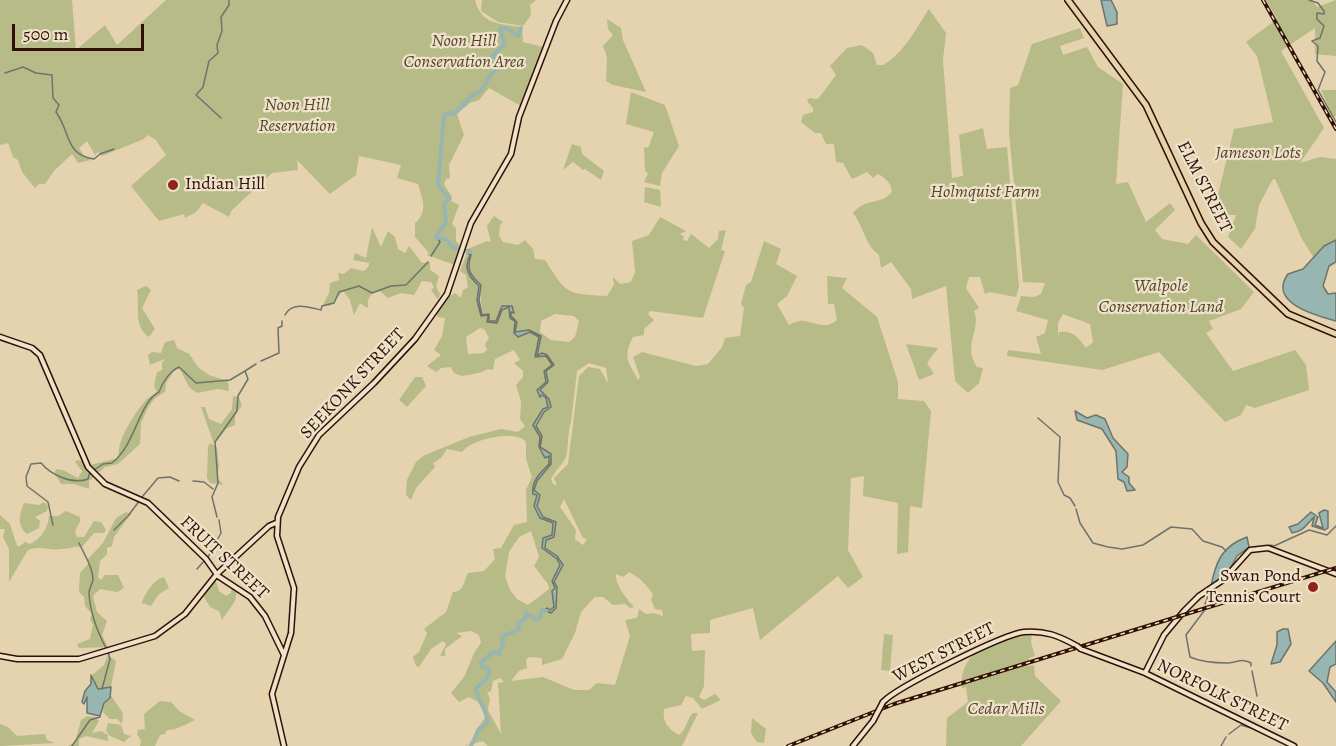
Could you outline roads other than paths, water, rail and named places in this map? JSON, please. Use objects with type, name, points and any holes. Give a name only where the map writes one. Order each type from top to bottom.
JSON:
[{"type":"main road","name":"SEEKONK STREET","points":[[276,523],[299,467],[319,435],[374,383],[415,339],[450,287],[478,208],[508,160],[519,117],[552,30],[567,0]]},
{"type":"main road","name":"ELM STREET","points":[[1068,0],[1146,105],[1201,223],[1213,242],[1284,311],[1298,320],[1336,334]]},
{"type":"main road","name":"FRUIT STREET","points":[[0,337],[32,348],[40,355],[88,467],[105,484],[148,503],[206,559],[217,574],[253,600],[265,616],[284,656]]},
{"type":"main road","points":[[0,656],[17,659],[79,659],[150,638],[185,614],[217,574],[261,533],[276,523],[277,536],[294,588],[291,633],[272,694],[284,746]]},
{"type":"main road","points":[[1145,673],[1164,635],[1184,611],[1199,596],[1223,580],[1250,550],[1268,548],[1336,574]]},
{"type":"main road","name":"WEST STREET","points":[[853,746],[873,721],[883,702],[902,689],[1012,634],[1047,632],[1137,670]]},
{"type":"main road","points":[[1137,670],[1148,666]]},
{"type":"main road","name":"NORFOLK STREET","points":[[1137,670],[1294,746]]},
{"type":"water","points":[[1101,0],[1111,0],[1117,12],[1117,24],[1107,26]]},
{"type":"water","points":[[1336,240],[1336,262],[1329,266],[1323,286],[1328,294],[1336,293],[1336,321],[1307,312],[1297,306],[1284,293],[1283,284],[1288,274],[1303,269],[1324,246]]},
{"type":"water","points":[[465,250],[469,250],[471,255],[470,272],[481,285],[479,300],[482,315],[489,314],[489,321],[496,321],[502,306],[512,306],[514,313],[511,312],[511,316],[517,322],[515,332],[529,330],[541,336],[537,356],[542,353],[547,355],[554,365],[546,371],[548,382],[540,390],[549,399],[551,407],[544,412],[536,426],[542,436],[540,447],[551,454],[551,464],[537,481],[534,490],[540,495],[537,506],[543,517],[556,522],[554,537],[546,540],[545,548],[557,556],[563,565],[554,582],[557,587],[556,608],[551,613],[544,610],[554,607],[552,591],[555,588],[552,581],[560,565],[557,559],[542,548],[543,538],[552,535],[553,523],[540,518],[534,506],[537,495],[533,494],[533,489],[537,477],[549,464],[549,456],[545,458],[539,447],[540,437],[533,425],[543,409],[548,407],[546,398],[542,395],[540,397],[537,390],[546,382],[544,371],[552,365],[546,356],[535,357],[539,337],[530,332],[518,337],[514,333],[515,321],[510,318],[509,307],[502,310],[497,323],[487,322],[488,315],[481,316],[477,300],[479,286],[468,272],[467,264],[470,255]]},
{"type":"water","points":[[1075,411],[1087,418],[1096,415],[1105,419],[1113,438],[1128,454],[1127,467],[1122,472],[1129,477],[1129,483],[1135,490],[1127,491],[1124,482],[1118,479],[1116,451],[1102,429],[1077,420]]},
{"type":"water","points":[[1324,510],[1328,511],[1328,528],[1325,530],[1312,526],[1314,517],[1302,529],[1292,533],[1289,527],[1298,524],[1311,512],[1318,517],[1315,525],[1323,528],[1319,513]]},
{"type":"water","points":[[1247,537],[1249,547],[1237,556],[1230,569],[1211,586],[1215,569],[1226,550]]},
{"type":"water","points":[[1288,629],[1291,644],[1280,662],[1271,664],[1277,645],[1277,632]]},
{"type":"water","points":[[1336,641],[1336,664],[1330,667],[1327,682],[1336,692],[1336,702],[1323,683],[1309,671]]},
{"type":"water","points":[[91,675],[98,689],[111,687],[110,698],[104,703],[100,716],[87,713],[87,697],[84,704],[82,702],[85,691],[91,684]]},
{"type":"waterway","points":[[221,118],[196,95],[203,87],[209,61],[218,53],[217,45],[222,31],[221,17],[229,5],[229,0]]},
{"type":"waterway","points":[[1309,0],[1318,3],[1324,11],[1324,14],[1317,13],[1317,19],[1324,26],[1320,38],[1312,41],[1318,46],[1317,61],[1325,72],[1318,90],[1336,122]]},
{"type":"waterway","points":[[470,252],[452,247],[447,240],[436,237],[446,222],[444,203],[449,198],[438,185],[444,116],[448,113],[454,114],[473,95],[481,91],[492,73],[503,65],[502,61],[492,56],[505,44],[500,29],[506,28],[518,36],[521,28]]},
{"type":"waterway","points":[[5,73],[23,67],[36,73],[52,75],[53,98],[59,105],[56,112],[73,148],[85,157],[94,159],[114,149]]},
{"type":"waterway","points":[[431,256],[440,242],[438,239]]},
{"type":"waterway","points":[[285,315],[296,306],[321,310],[322,306],[334,303],[339,292],[359,286],[372,293],[391,286],[406,285],[428,262]]},
{"type":"waterway","points":[[261,361],[279,353],[278,328],[282,326],[282,321]]},
{"type":"waterway","points":[[217,517],[212,497],[218,483],[215,442],[237,411],[238,396],[248,379],[245,371],[256,364]]},
{"type":"waterway","points":[[94,470],[103,464],[112,463],[120,455],[147,405],[159,392],[172,371],[179,367],[196,383],[230,380],[245,371]]},
{"type":"waterway","points":[[1038,418],[1060,437],[1058,482],[1064,495],[1070,498],[1075,506]]},
{"type":"waterway","points":[[53,525],[48,502],[27,486],[26,477],[31,464],[41,463],[56,475],[76,481],[88,479],[90,472]]},
{"type":"waterway","points":[[142,497],[158,478],[170,477],[179,481]]},
{"type":"waterway","points":[[193,481],[204,482],[213,489]]},
{"type":"waterway","points":[[128,516],[140,500]]},
{"type":"waterway","points":[[1076,509],[1080,523],[1093,543],[1122,549],[1143,545],[1171,527],[1192,529],[1203,541],[1222,547],[1226,551]]},
{"type":"waterway","points":[[114,530],[127,517]]},
{"type":"waterway","points":[[208,557],[221,533],[219,520]]},
{"type":"waterway","points":[[1270,545],[1274,546],[1309,530],[1327,535],[1336,526]]},
{"type":"waterway","points":[[79,543],[92,570],[93,579],[89,593],[91,607],[106,648]]},
{"type":"waterway","points":[[197,569],[204,561]]},
{"type":"waterway","points":[[1205,604],[1210,591]]},
{"type":"waterway","points":[[471,746],[479,729],[487,723],[476,688],[485,680],[489,672],[489,668],[482,667],[481,662],[493,652],[499,654],[503,643],[502,637],[519,629],[518,623],[525,619],[526,613],[536,619],[540,618],[542,610],[546,611]]},
{"type":"waterway","points":[[1204,611],[1186,635],[1190,657],[1219,663],[1245,661],[1251,663],[1251,666]]},
{"type":"waterway","points":[[102,689],[110,659],[108,652]]},
{"type":"waterway","points":[[1252,671],[1257,696]]},
{"type":"waterway","points":[[72,746],[90,720],[100,717]]},
{"type":"waterway","points":[[1229,734],[1241,725],[1251,728]]},
{"type":"waterway","points":[[1221,746],[1226,737]]},
{"type":"railway","points":[[1263,0],[1336,129]]},
{"type":"railway","points":[[788,746],[894,704],[1336,568]]},
{"type":"place","name":"Indian Hill","points":[[173,185]]},
{"type":"place","name":"Swan Pond Tennis Court","points":[[1313,587]]},
{"type":"park label","name":"Noon Hill Conservation Area","points":[[464,52]]},
{"type":"park label","name":"Noon Hill Reservation","points":[[297,116]]},
{"type":"park label","name":"Jameson Lots","points":[[1258,154]]},
{"type":"park label","name":"Holmquist Farm","points":[[985,193]]},
{"type":"park label","name":"Walpole Conservation Land","points":[[1161,297]]},
{"type":"park label","name":"Cedar Mills","points":[[1006,710]]}]
